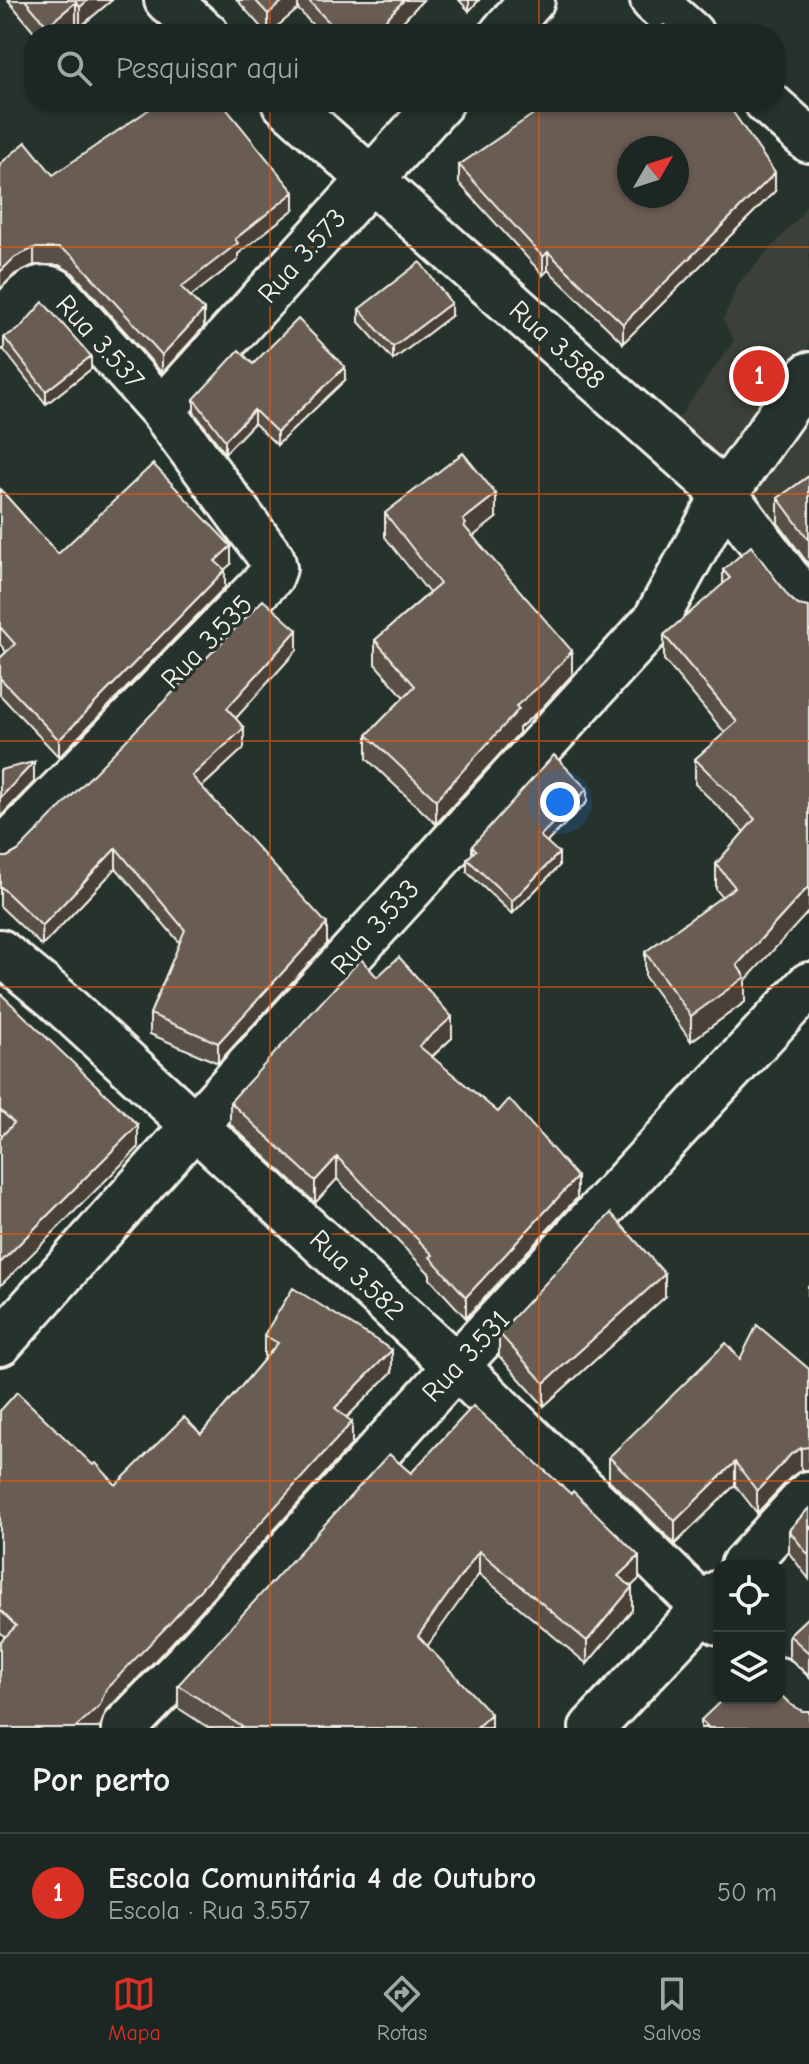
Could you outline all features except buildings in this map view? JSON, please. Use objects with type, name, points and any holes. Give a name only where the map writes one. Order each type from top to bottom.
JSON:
[{"type":"street","points":[[167,0],[195,24]]},
{"type":"street","points":[[511,24],[532,0]]},
{"type":"street","points":[[653,0],[680,24]]},
{"type":"street","name":"Rua 3.588","points":[[295,112],[725,494],[809,607]]},
{"type":"street","name":"Rua 3.573","points":[[162,410],[432,112]]},
{"type":"street","points":[[778,112],[809,140]]},
{"type":"street","name":"Rua 3.537","points":[[0,326],[34,289],[45,286],[54,290],[162,410]]},
{"type":"street","name":"Rua 3.533","points":[[0,1343],[655,621],[725,494],[809,375]]},
{"type":"street","name":"Rua 3.535","points":[[0,853],[271,576],[274,568],[272,559],[162,410]]},
{"type":"street","name":"Rua 3.582","points":[[0,952],[56,998],[195,1125],[713,1606]]},
{"type":"street","name":"Rua 3.531","points":[[124,1728],[809,985]]},
{"type":"street","points":[[748,1560],[809,1494]]},
{"type":"street","points":[[592,1728],[713,1608]]},
{"type":"street","points":[[785,1686],[809,1710]]},
{"type":"shaded area","points":[[809,201],[809,584],[671,428],[734,341],[723,320],[738,284],[799,217]]},
{"type":"place","name":"Escola Comunitária 4 de Outubro","points":[[759,376]]}]
